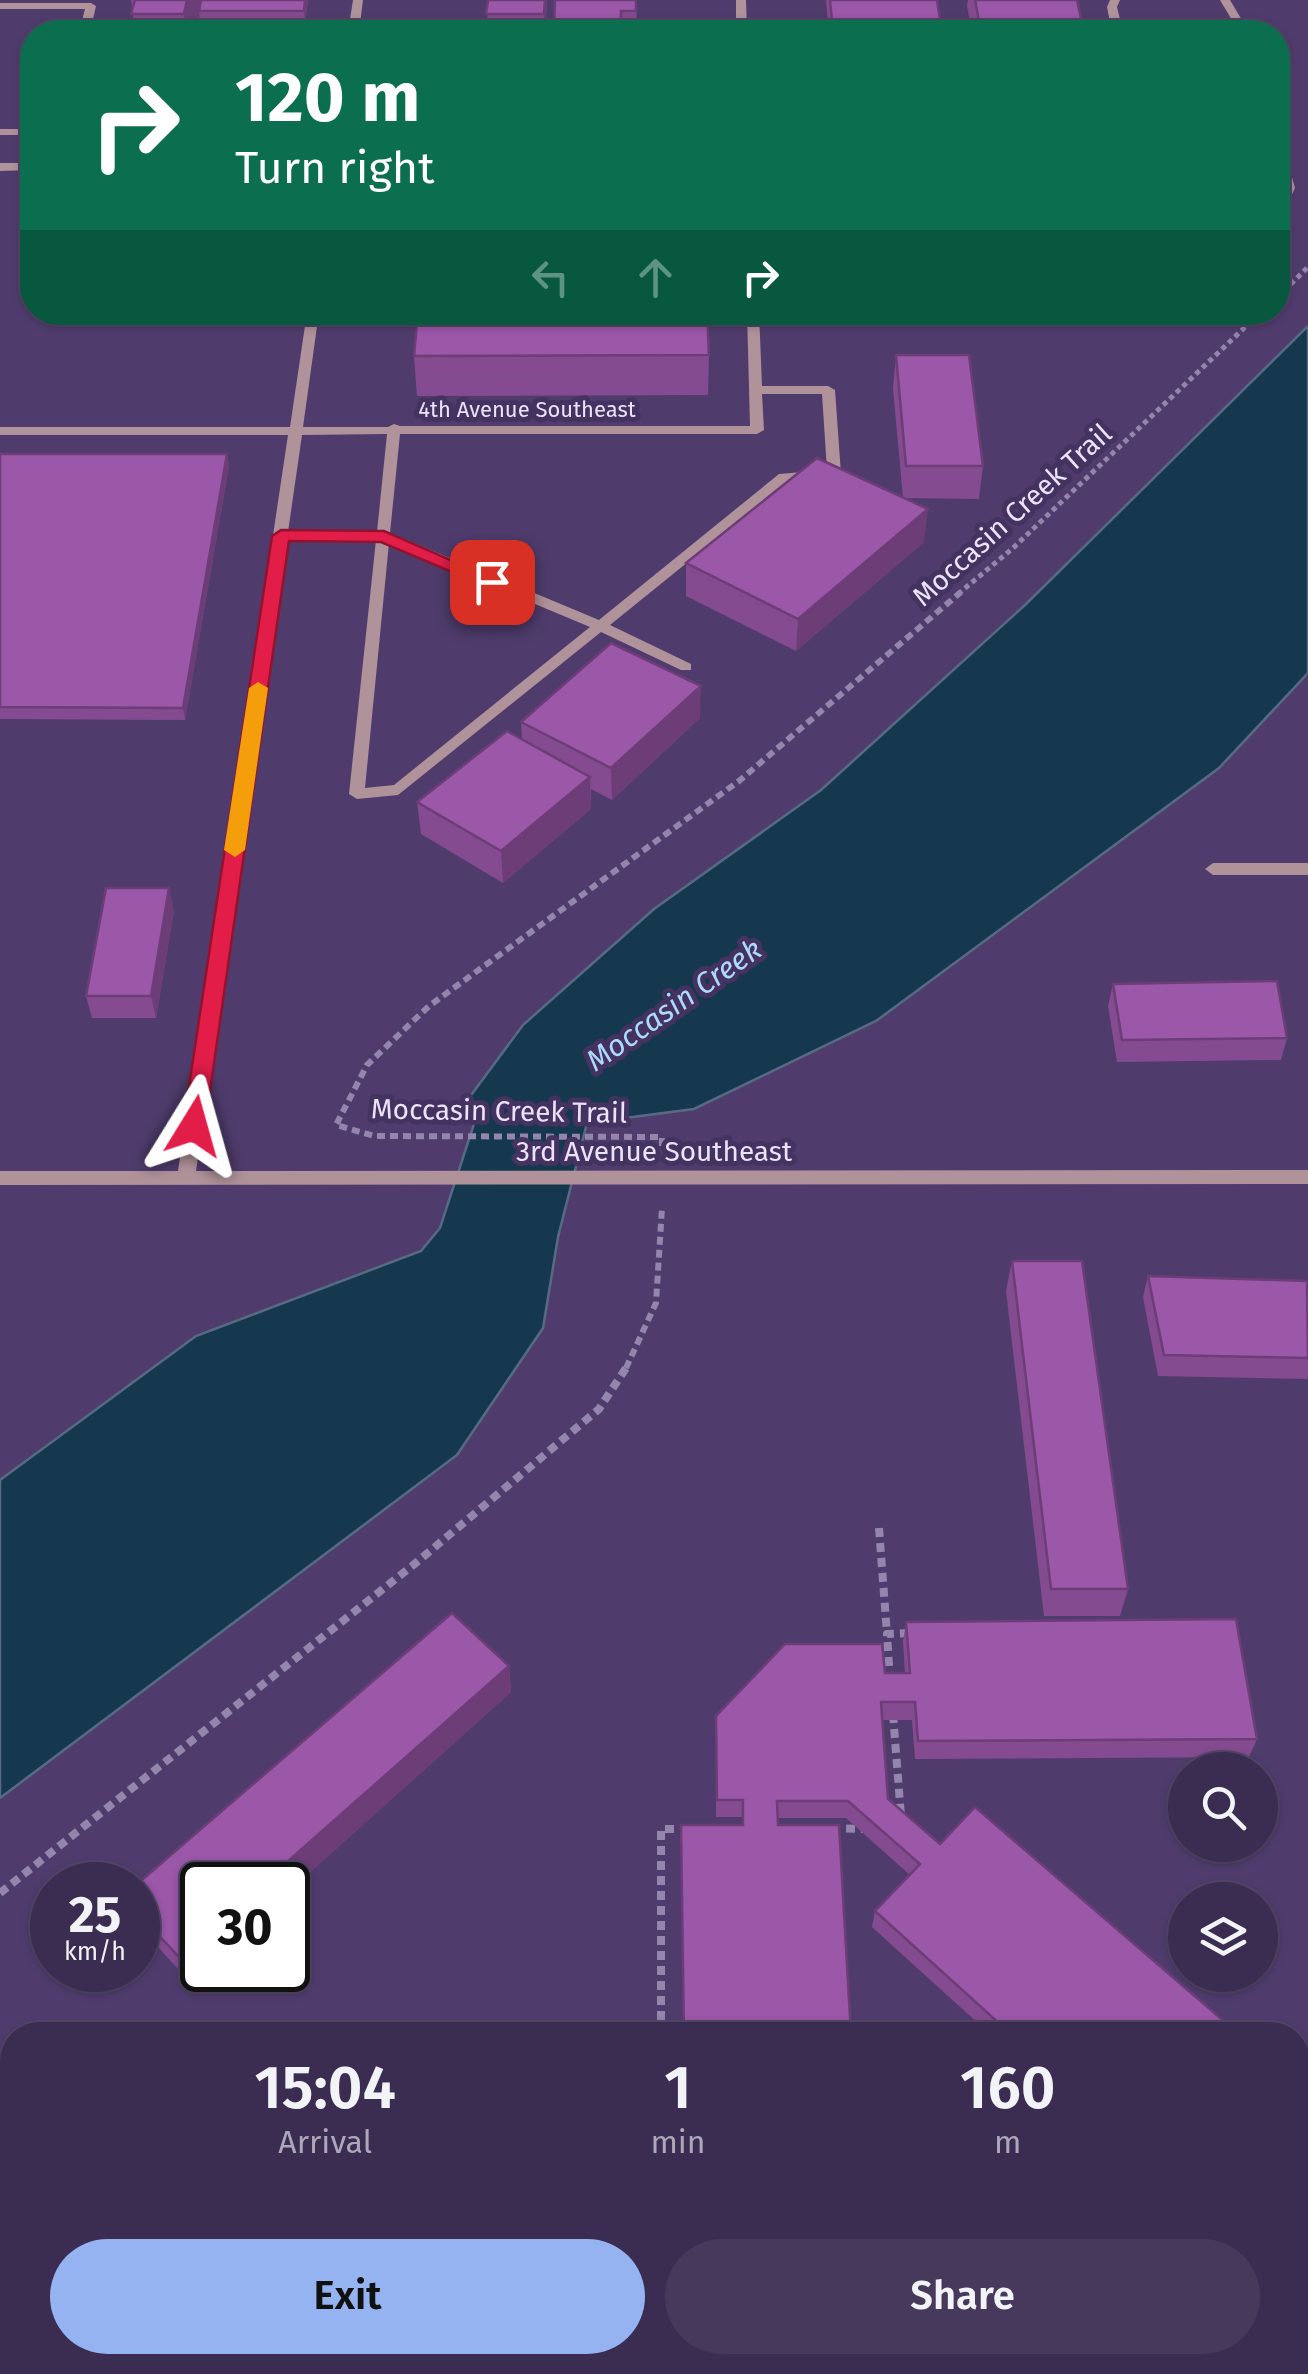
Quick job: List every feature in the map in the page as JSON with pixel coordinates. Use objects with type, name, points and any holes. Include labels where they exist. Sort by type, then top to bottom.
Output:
[{"type":"street","points":[[0,7],[92,3]]},
{"type":"street","points":[[186,1178],[311,325]]},
{"type":"street","points":[[394,428],[357,794],[398,790],[784,477],[834,474],[828,390],[756,390],[754,325]]},
{"type":"street","name":"4th Avenue Southeast","points":[[0,430],[757,430],[756,390]]},
{"type":"street","points":[[281,536],[384,536],[600,626],[686,667]]},
{"type":"street","points":[[1214,869],[1308,869]]},
{"type":"street","name":"3rd Avenue Southeast","points":[[0,1178],[1308,1177]]},
{"type":"path","points":[[1290,285],[1308,267]]},
{"type":"path","name":"Moccasin Creek Trail","points":[[0,1893],[417,1562],[599,1409],[636,1353],[656,1303],[663,1234],[662,1137],[374,1136],[336,1125],[368,1065],[429,1006],[739,781],[1012,549],[1248,325]]},
{"type":"path","points":[[879,1528],[890,1692]]},
{"type":"path","points":[[886,1634],[926,1633]]},
{"type":"path","points":[[892,1706],[902,1830]]},
{"type":"path","points":[[661,2022],[660,1829],[693,1828]]},
{"type":"path","points":[[824,1828],[872,1829]]},
{"type":"water","name":"Moccasin Creek","points":[[1308,326],[1308,673],[1219,768],[876,1021],[694,1109],[587,1123],[558,1237],[543,1328],[457,1455],[0,1798],[0,1480],[196,1336],[421,1251],[440,1228],[475,1121],[460,1110],[523,1025],[654,909],[821,790],[1025,605]]},
{"type":"building","points":[[135,0],[187,0],[184,14],[131,14]]},
{"type":"building","points":[[201,0],[305,0],[304,11],[199,11]]},
{"type":"building","points":[[488,0],[545,0],[544,14],[486,14]]},
{"type":"building","points":[[555,0],[636,0],[636,11],[621,11],[621,20],[554,20]]},
{"type":"building","points":[[830,0],[937,0],[940,20],[832,20]]},
{"type":"building","points":[[975,0],[1077,0],[1081,20],[979,20]]},
{"type":"building","points":[[417,325],[708,325],[709,355],[414,356]]},
{"type":"building","points":[[896,355],[969,355],[983,466],[906,466]]},
{"type":"building","points":[[0,454],[227,454],[183,708],[0,707]]},
{"type":"building","points":[[817,458],[928,509],[798,619],[686,563]]},
{"type":"building","points":[[611,643],[701,686],[611,768],[521,722]]},
{"type":"building","points":[[507,731],[590,777],[501,851],[417,802]]},
{"type":"building","points":[[106,888],[169,888],[151,996],[86,996]]},
{"type":"building","points":[[1277,981],[1287,1038],[1122,1040],[1113,984]]},
{"type":"building","points":[[1012,1261],[1082,1261],[1128,1589],[1051,1589]]},
{"type":"building","points":[[1148,1276],[1307,1281],[1308,1358],[1164,1355]]},
{"type":"building","points":[[452,1613],[509,1666],[287,1862],[180,1862],[179,1957],[160,1937],[160,1864]]},
{"type":"building","points":[[1236,1619],[1257,1739],[918,1741],[915,1702],[881,1702],[888,1799],[940,1844],[975,1807],[1168,1973],[1168,1992],[1190,1992],[1225,2022],[998,2022],[875,1911],[920,1864],[848,1801],[777,1801],[778,1825],[839,1825],[850,2022],[684,2022],[681,1825],[743,1825],[743,1800],[717,1800],[716,1716],[785,1644],[882,1644],[885,1673],[910,1673],[906,1622]]},
{"type":"slow traffic","points":[[235,850],[258,688]]},
{"type":"route","points":[[194,1126],[281,536],[384,536],[492,582]]}]
